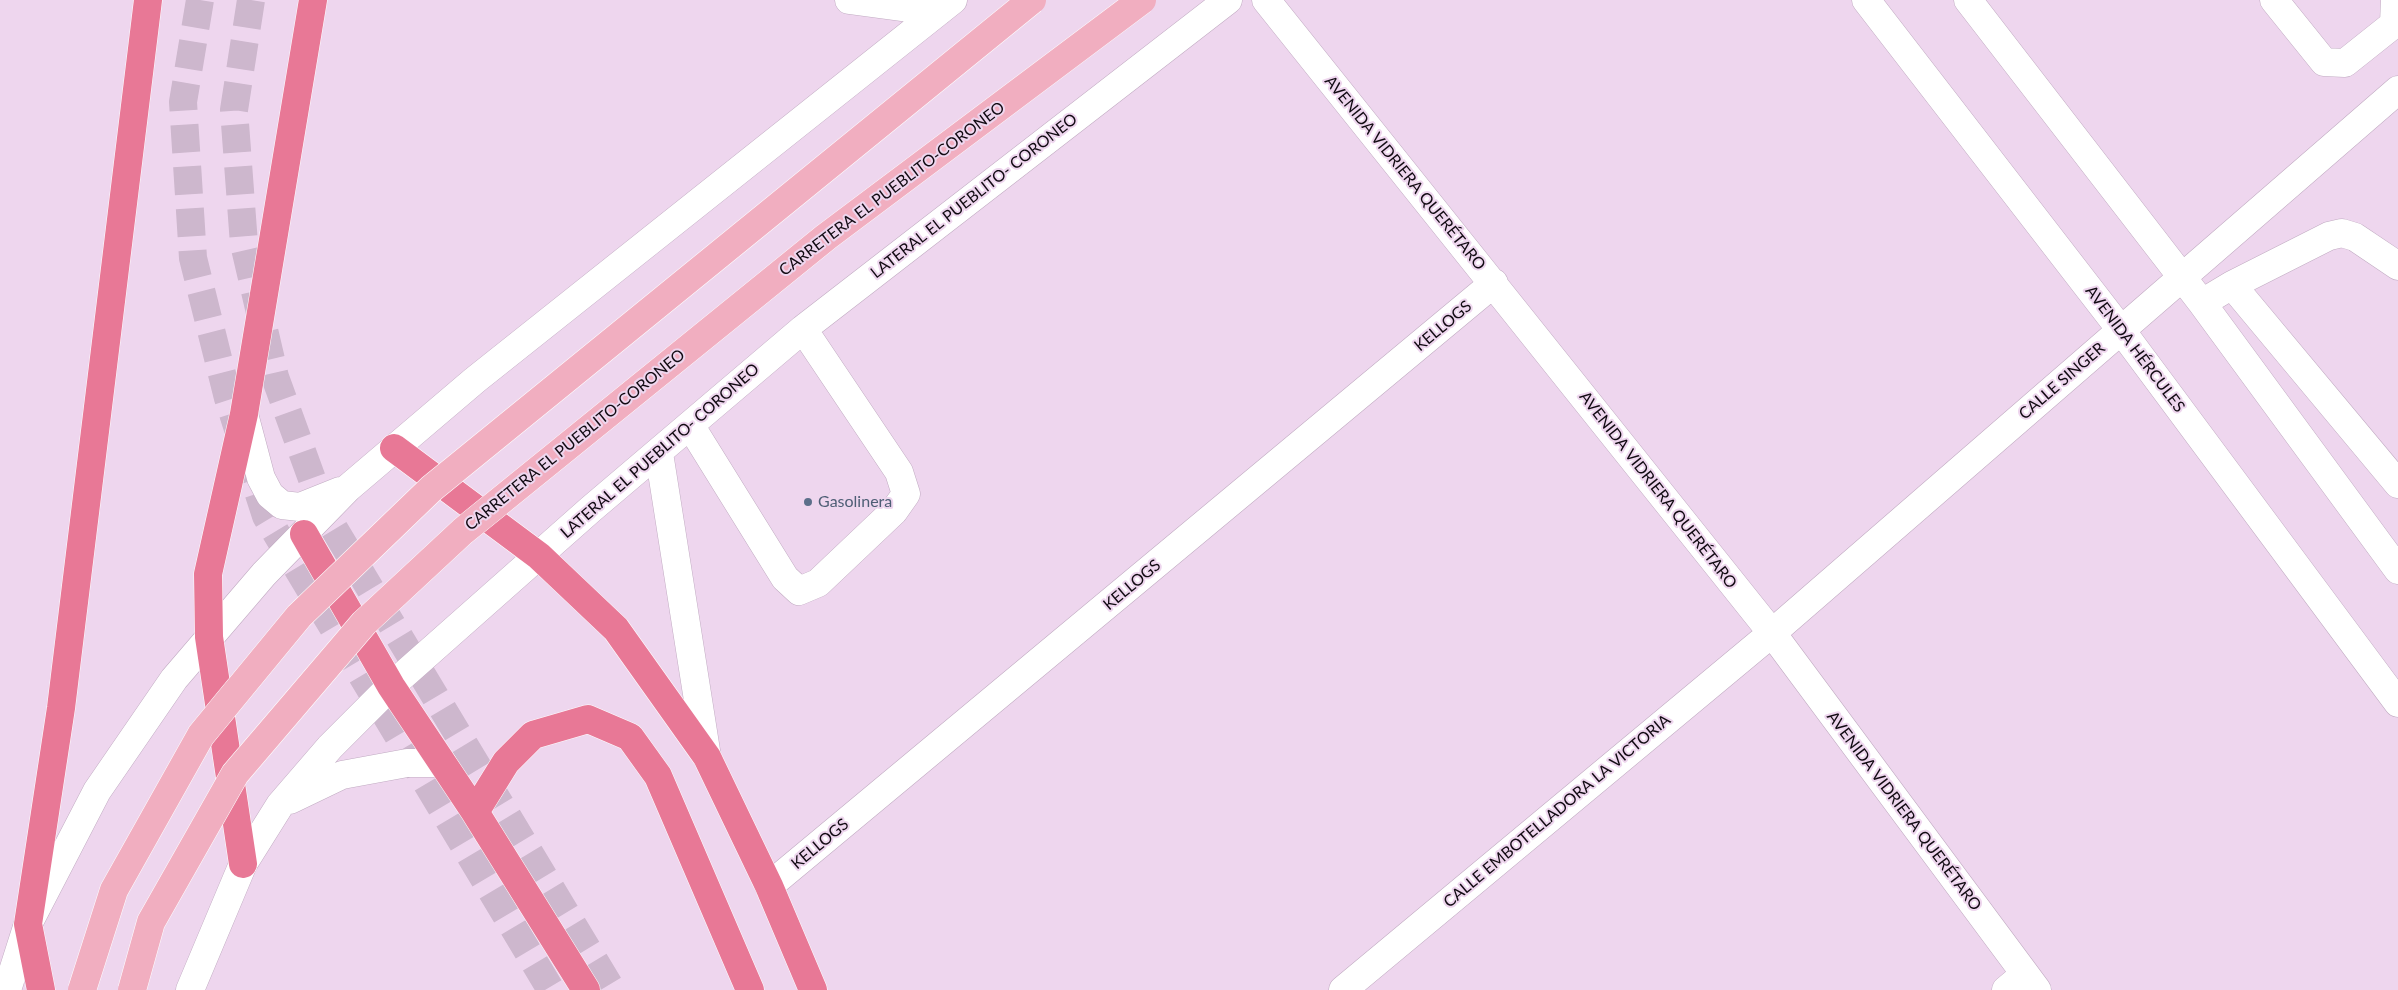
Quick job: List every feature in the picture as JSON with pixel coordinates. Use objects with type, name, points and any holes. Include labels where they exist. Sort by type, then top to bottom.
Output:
[{"type":"highway","points":[[41,990],[28,924],[61,708],[148,0]]},
{"type":"highway","points":[[243,864],[209,636],[208,574],[244,414],[313,0]]},
{"type":"highway","points":[[394,448],[539,556],[616,629],[707,757],[769,886],[813,990]]},
{"type":"highway","points":[[304,534],[391,686],[475,812],[586,990]]},
{"type":"highway","points":[[475,812],[506,762],[533,735],[588,719],[630,737],[658,776],[750,990]]},
{"type":"main road","points":[[82,990],[114,890],[201,735],[299,616],[432,488],[1032,0]]},
{"type":"main road","name":"CARRETERA EL PUEBLITO-CORONEO","points":[[132,990],[151,922],[235,774],[364,623],[463,531],[826,237],[1142,0]]},
{"type":"street","points":[[849,0],[946,6]]},
{"type":"street","name":"LATERAL EL PUEBLITO- CORONEO","points":[[190,990],[243,864],[280,805],[330,747],[391,686],[803,329],[1228,0]]},
{"type":"street","name":"AVENIDA VIDRIERA QUERÉTARO","points":[[1266,0],[1772,633],[2022,985]]},
{"type":"street","name":"AVENIDA HÉRCULES","points":[[1866,0],[2121,330],[2398,702]]},
{"type":"street","points":[[1968,0],[2202,303],[2398,570]]},
{"type":"street","points":[[2274,0],[2324,62],[2346,63],[2394,24],[2395,0]]},
{"type":"street","points":[[7,990],[28,924],[97,791],[174,679],[209,636],[304,534],[348,488],[483,374],[946,6]]},
{"type":"street","name":"CALLE SINGER","points":[[1772,633],[2398,90]]},
{"type":"street","points":[[2202,303],[2232,285],[2328,236],[2342,233],[2355,238],[2398,266]]},
{"type":"street","name":"KELLOGS","points":[[769,886],[1494,284]]},
{"type":"street","points":[[2232,285],[2398,484]]},
{"type":"street","points":[[690,425],[784,578],[799,591],[818,583],[894,511],[906,494],[899,472],[803,329]]},
{"type":"street","points":[[244,414],[261,478],[270,495],[282,505],[300,506],[348,488]]},
{"type":"street","points":[[658,453],[707,757]]},
{"type":"street","name":"CALLE EMBOTELLADORA LA VICTORIA","points":[[1343,990],[1772,633]]},
{"type":"street","points":[[280,805],[342,776],[407,763],[442,763]]},
{"type":"tunnel","points":[[200,0],[183,102],[193,258],[228,398],[266,516],[551,990]]},
{"type":"tunnel","points":[[251,0],[234,110],[244,244],[275,377],[324,512],[612,990]]},
{"type":"place","name":"Gasolinera","points":[[808,502]]}]
